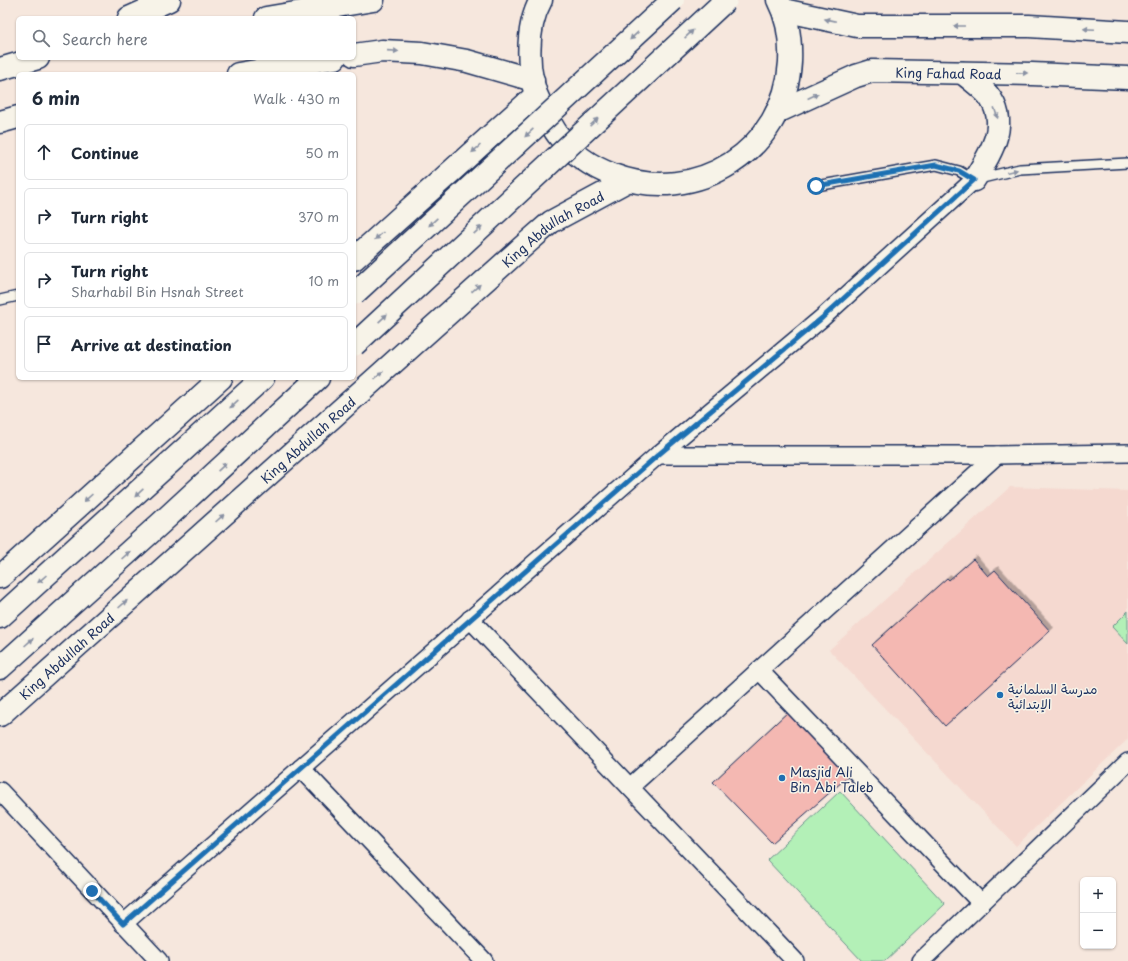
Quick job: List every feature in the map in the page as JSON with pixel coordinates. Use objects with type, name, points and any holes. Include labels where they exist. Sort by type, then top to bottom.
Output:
[{"type":"main road","points":[[133,16],[169,0]]},
{"type":"main road","points":[[278,16],[372,0]]},
{"type":"main road","points":[[541,0],[531,34],[530,65],[534,88],[558,135],[577,155],[601,170],[627,180],[662,185],[698,180],[730,165],[757,142],[778,112],[789,79],[790,51],[790,44],[780,5],[857,26],[1029,26],[1128,32]]},
{"type":"main road","points":[[356,292],[674,0]]},
{"type":"main road","points":[[356,342],[726,0]]},
{"type":"main road","points":[[356,55],[382,51],[422,54],[467,61],[534,88]]},
{"type":"main road","points":[[0,69],[31,60]]},
{"type":"main road","points":[[250,72],[323,60]]},
{"type":"main road","name":"King Fahad Road","points":[[778,112],[856,76],[872,71],[963,72],[1128,78]]},
{"type":"main road","points":[[963,72],[989,96],[997,115],[998,130],[994,147],[974,180]]},
{"type":"main road","points":[[356,257],[534,88]]},
{"type":"main road","name":"King Abdullah Road","points":[[0,714],[551,222],[627,180]]},
{"type":"main road","points":[[149,443],[214,380]]},
{"type":"main road","points":[[0,577],[219,380]]},
{"type":"main road","points":[[0,617],[261,380]]},
{"type":"main road","points":[[0,668],[161,523],[316,380]]},
{"type":"street","points":[[123,924],[658,455],[822,318],[974,180]]},
{"type":"street","points":[[658,455],[997,455],[1128,453]]},
{"type":"street","points":[[630,787],[997,455]]},
{"type":"street","points":[[470,619],[795,961]]},
{"type":"street","points":[[759,670],[981,903]]},
{"type":"street","points":[[921,961],[1128,762]]},
{"type":"street","points":[[301,768],[484,961]]},
{"type":"street","points":[[0,792],[159,961]]},
{"type":"lane","points":[[816,186],[936,165],[959,171],[974,180],[1020,169],[1128,162]]},
{"type":"lane","points":[[0,300],[16,296]]},
{"type":"shaded area","name":"مدرسة السلمانية الإبتدائية","points":[[1010,487],[1128,491],[1128,739],[1016,846],[829,650]]},
{"type":"green space","points":[[1128,611],[1128,644],[1112,627]]},
{"type":"green space","points":[[840,791],[945,904],[885,961],[862,961],[767,860]]},
{"type":"building","points":[[973,559],[988,576],[995,570],[1050,631],[945,726],[872,645],[947,578],[949,580]]},
{"type":"building","name":"Masjid Ali Bin Abi Taleb","points":[[790,710],[851,774],[772,843],[713,782]]},
{"type":"place","name":"مدرسة السلمانية الإبتدائية","points":[[1000,695]]},
{"type":"place","name":"Masjid Ali Bin Abi Taleb","points":[[782,778]]},
{"type":"route","points":[[92,891],[123,924],[658,455],[822,318],[974,180],[959,171],[936,165],[816,186]]}]
